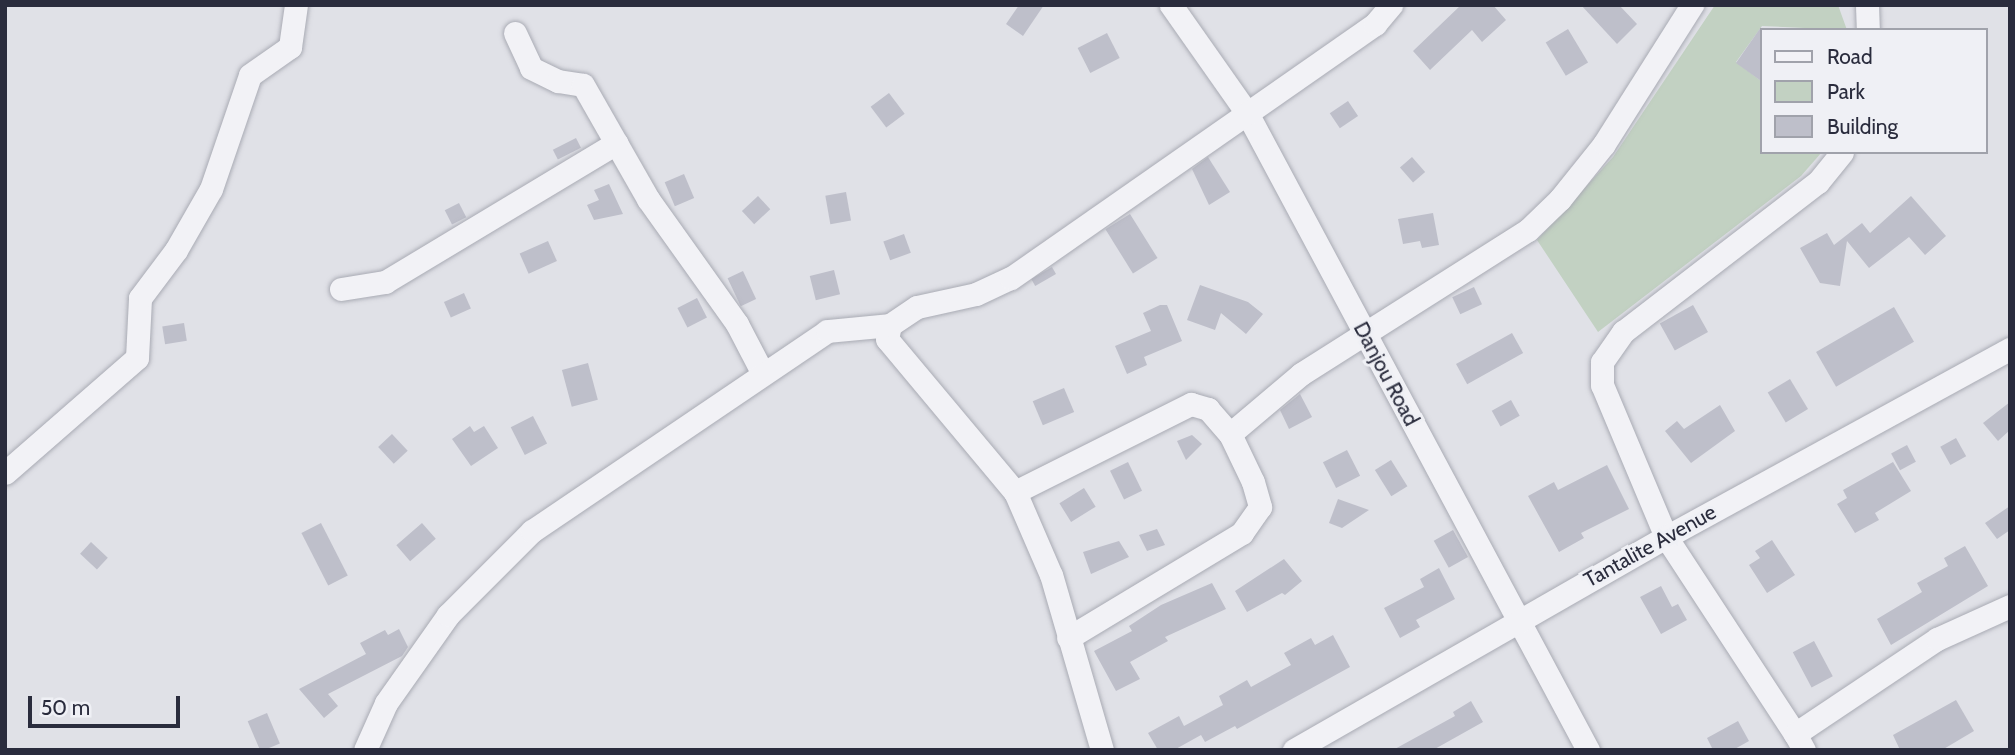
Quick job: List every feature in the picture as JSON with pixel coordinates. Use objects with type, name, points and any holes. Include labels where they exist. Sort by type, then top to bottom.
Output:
[{"type":"street","points":[[5,473],[137,358],[140,298],[176,250],[211,189],[250,75],[290,47],[296,5]]},
{"type":"street","name":"Danjou Road","points":[[1171,5],[1247,113],[1588,750]]},
{"type":"street","points":[[365,750],[386,703],[448,615],[532,531],[827,331],[890,325],[916,307],[975,294],[1010,278],[1374,24],[1391,5]]},
{"type":"street","points":[[1230,434],[1301,374],[1363,332],[1528,230],[1560,199],[1604,144],[1692,5]]},
{"type":"street","points":[[1867,5],[1868,28]]},
{"type":"street","points":[[515,33],[531,68],[558,81],[583,85],[648,199],[737,324],[762,374]]},
{"type":"street","points":[[341,289],[385,282],[616,144]]},
{"type":"street","points":[[1840,154],[1818,182],[1608,348],[1602,362],[1602,385],[1666,537],[1799,742],[1937,639],[2010,606]]},
{"type":"street","points":[[890,325],[887,340],[1015,492],[1051,575],[1102,750]]},
{"type":"street","name":"Tantalite Avenue","points":[[1294,750],[1405,690],[1518,620],[1666,537],[2010,349]]},
{"type":"street","points":[[1015,492],[1191,404],[1208,409],[1230,434],[1253,482],[1260,507],[1255,520],[1242,533],[1068,638]]},
{"type":"green space","points":[[1715,5],[1838,5],[1846,28],[1762,26],[1736,62],[1759,79],[1759,154],[1820,154],[1801,176],[1598,332],[1537,240],[1613,157]]},
{"type":"building","points":[[1019,5],[1044,5],[1023,36],[1006,24]]},
{"type":"building","points":[[1461,5],[1493,5],[1506,20],[1482,42],[1472,30],[1430,70],[1413,51]]},
{"type":"building","points":[[1581,5],[1619,5],[1637,24],[1617,44]]},
{"type":"building","points":[[1568,29],[1588,62],[1566,76],[1546,42]]},
{"type":"building","points":[[1759,30],[1759,80],[1736,63]]},
{"type":"building","points":[[1107,33],[1120,58],[1090,73],[1078,48]]},
{"type":"building","points":[[889,93],[905,114],[886,128],[871,107]]},
{"type":"building","points":[[1348,101],[1358,116],[1340,128],[1330,113]]},
{"type":"building","points":[[576,138],[581,148],[558,160],[553,150]]},
{"type":"building","points":[[1208,157],[1230,192],[1209,205],[1192,169]]},
{"type":"building","points":[[1412,157],[1425,172],[1413,183],[1400,167]]},
{"type":"building","points":[[684,174],[694,198],[675,206],[665,182]]},
{"type":"building","points":[[609,184],[623,214],[594,220],[587,205],[599,200],[594,190]]},
{"type":"building","points":[[846,192],[851,221],[830,224],[825,196]]},
{"type":"building","points":[[758,196],[770,209],[754,224],[742,211]]},
{"type":"building","points":[[1911,196],[1946,236],[1925,255],[1909,237],[1869,268],[1847,241],[1840,286],[1820,283],[1800,248],[1827,233],[1834,245],[1862,223],[1870,233]]},
{"type":"building","points":[[459,203],[466,217],[452,225],[445,210]]},
{"type":"building","points":[[1433,213],[1439,245],[1422,248],[1420,241],[1403,244],[1398,219]]},
{"type":"building","points":[[1130,214],[1158,258],[1133,273],[1105,229]]},
{"type":"building","points":[[904,234],[911,253],[890,260],[883,242]]},
{"type":"building","points":[[548,241],[557,261],[529,274],[520,254]]},
{"type":"building","points":[[1052,267],[1056,274],[1035,286],[1031,279]]},
{"type":"building","points":[[834,270],[840,294],[816,300],[810,276]]},
{"type":"building","points":[[743,271],[756,299],[741,306],[728,278]]},
{"type":"building","points":[[1200,285],[1248,302],[1263,314],[1246,334],[1221,313],[1215,330],[1187,320]]},
{"type":"building","points":[[1474,287],[1482,304],[1460,314],[1452,297]]},
{"type":"building","points":[[464,293],[471,309],[451,317],[444,302]]},
{"type":"building","points":[[697,298],[707,318],[687,328],[677,308]]},
{"type":"building","points":[[1160,305],[1167,305],[1182,341],[1144,357],[1147,365],[1127,374],[1115,346],[1151,331],[1143,313]]},
{"type":"building","points":[[1693,305],[1708,332],[1675,351],[1660,323]]},
{"type":"building","points":[[1894,307],[1914,342],[1836,387],[1816,352]]},
{"type":"building","points":[[184,323],[187,341],[165,344],[162,326]]},
{"type":"building","points":[[1512,333],[1523,353],[1467,384],[1456,364]]},
{"type":"building","points":[[588,363],[598,400],[572,407],[562,370]]},
{"type":"building","points":[[1790,379],[1808,409],[1786,422],[1768,392]]},
{"type":"building","points":[[1064,388],[1074,412],[1043,425],[1033,401]]},
{"type":"building","points":[[1300,394],[1312,417],[1289,429],[1280,410]]},
{"type":"building","points":[[1511,400],[1520,416],[1500,426],[1492,411]]},
{"type":"building","points":[[2010,402],[2010,430],[1998,441],[1983,423]]},
{"type":"building","points":[[1720,405],[1735,431],[1691,463],[1665,431],[1677,421],[1684,429]]},
{"type":"building","points":[[533,416],[547,444],[525,455],[511,427]]},
{"type":"building","points":[[470,426],[474,432],[484,426],[498,448],[471,466],[452,439]]},
{"type":"building","points":[[392,434],[408,451],[394,464],[378,447]]},
{"type":"building","points":[[1192,435],[1202,444],[1186,460],[1177,441]]},
{"type":"building","points":[[1956,438],[1966,456],[1950,465],[1940,447]]},
{"type":"building","points":[[1907,445],[1916,462],[1900,470],[1891,453]]},
{"type":"building","points":[[1347,450],[1360,476],[1336,488],[1323,462]]},
{"type":"building","points":[[1391,460],[1407,486],[1391,496],[1375,470]]},
{"type":"building","points":[[1128,462],[1142,491],[1124,500],[1110,471]]},
{"type":"building","points":[[1893,462],[1911,491],[1875,513],[1879,520],[1855,533],[1837,504],[1847,498],[1843,490]]},
{"type":"building","points":[[1607,465],[1629,509],[1581,533],[1584,538],[1559,552],[1528,496],[1554,482],[1558,490]]},
{"type":"building","points":[[1084,488],[1096,507],[1071,522],[1059,503]]},
{"type":"building","points":[[1338,499],[1369,510],[1342,528],[1329,523]]},
{"type":"building","points":[[2010,506],[2010,530],[1997,539],[1985,523]]},
{"type":"building","points":[[321,523],[348,576],[328,586],[301,533]]},
{"type":"building","points":[[422,523],[436,539],[410,561],[396,545]]},
{"type":"building","points":[[1157,529],[1165,545],[1147,551],[1139,535]]},
{"type":"building","points":[[1453,530],[1468,557],[1449,568],[1434,541]]},
{"type":"building","points":[[1772,540],[1795,575],[1767,593],[1749,565],[1760,558],[1755,551]]},
{"type":"building","points":[[1119,541],[1129,557],[1091,574],[1083,552]]},
{"type":"building","points":[[91,542],[108,558],[97,569],[80,554]]},
{"type":"building","points":[[1965,546],[1988,586],[1891,645],[1877,619],[1922,592],[1917,583],[1948,566],[1944,558]]},
{"type":"building","points":[[1284,559],[1302,581],[1285,595],[1282,593],[1247,612],[1235,591]]},
{"type":"building","points":[[1439,568],[1455,599],[1416,620],[1420,627],[1400,638],[1384,608],[1424,587],[1420,579]]},
{"type":"building","points":[[1212,583],[1226,609],[1165,637],[1168,641],[1130,662],[1140,679],[1116,691],[1094,651],[1132,631],[1129,626],[1161,605]]},
{"type":"building","points":[[1661,586],[1672,607],[1678,604],[1687,620],[1661,634],[1640,597]]},
{"type":"building","points":[[399,629],[408,647],[402,656],[328,694],[338,706],[324,718],[299,689],[366,654],[360,643],[385,630],[388,635]]},
{"type":"building","points":[[1333,635],[1350,667],[1237,729],[1235,726],[1205,742],[1201,735],[1174,750],[1158,750],[1148,733],[1179,716],[1184,726],[1223,705],[1219,696],[1247,680],[1251,687],[1291,665],[1284,653],[1311,638],[1315,645]]},
{"type":"building","points":[[1814,641],[1833,676],[1812,688],[1793,652]]},
{"type":"building","points":[[1956,700],[1974,731],[1942,750],[1900,750],[1893,735]]},
{"type":"building","points":[[1471,701],[1483,722],[1433,750],[1393,750],[1455,716],[1453,712]]},
{"type":"building","points":[[267,713],[280,743],[260,750],[248,721]]},
{"type":"building","points":[[1738,721],[1749,741],[1733,750],[1713,750],[1707,738]]}]
